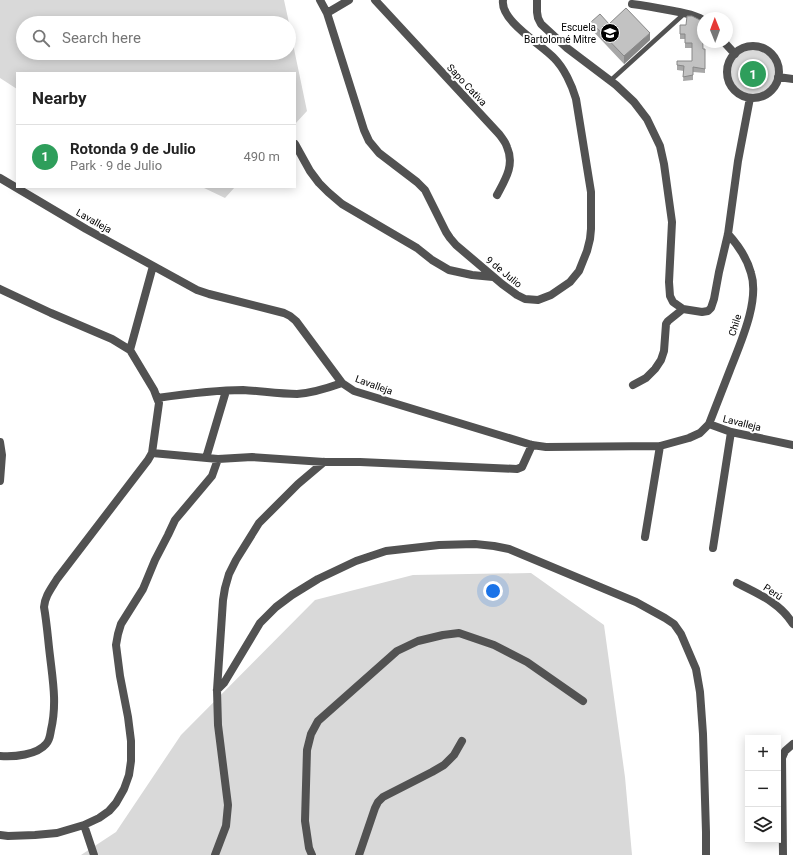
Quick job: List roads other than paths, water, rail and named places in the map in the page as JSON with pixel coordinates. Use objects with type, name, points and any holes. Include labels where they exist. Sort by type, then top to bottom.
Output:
[{"type":"street","name":"9 de Julio","points":[[320,0],[327,13],[364,130],[369,141],[379,153],[417,182],[425,190],[450,238],[456,245],[517,296],[525,299],[538,300],[551,295],[570,282],[579,271],[590,239],[591,192],[576,99],[573,89],[554,58],[509,18],[503,10],[503,0]]},
{"type":"street","points":[[327,13],[349,0]]},
{"type":"street","name":"Sapo Cativa","points":[[375,0],[499,134],[507,147],[510,157],[510,165],[507,176],[497,195]]},
{"type":"street","points":[[537,0],[537,12],[541,24],[567,48],[634,102],[647,119],[660,146],[672,222],[669,282],[670,296],[673,302],[683,309],[702,312],[708,310],[714,298],[728,234],[738,161],[750,98]]},
{"type":"street","points":[[632,4],[649,6],[697,16]]},
{"type":"street","points":[[756,47],[764,49],[775,60],[778,67],[778,77],[772,90],[758,97],[750,98],[738,94],[730,85],[727,77],[727,68],[730,60],[741,49],[756,47]]},
{"type":"street","points":[[730,48],[735,54]]},
{"type":"street","points":[[778,77],[793,80]]},
{"type":"street","points":[[296,146],[310,171],[319,183],[342,204],[417,248],[432,260],[449,270],[472,275],[493,277]]},
{"type":"street","name":"Lavalleja","points":[[0,178],[16,187]]},
{"type":"street","name":"Lavalleja","points":[[17,188],[86,229],[197,290],[284,313],[290,316],[296,321],[342,383],[354,391],[532,445],[546,447],[660,446],[689,438],[700,433],[709,424],[731,432],[793,445]]},
{"type":"street","name":"Chile","points":[[709,424],[747,327],[752,302],[752,273],[738,245],[728,234]]},
{"type":"street","points":[[130,350],[153,266]]},
{"type":"street","points":[[0,289],[112,339],[130,350],[154,390],[159,403],[152,453],[148,460],[57,579],[48,592],[45,600],[44,607],[55,696],[55,708],[50,738],[47,744],[42,748],[32,752],[21,755],[0,756]]},
{"type":"street","points":[[633,384],[646,378],[661,360],[664,351],[666,324],[683,309]]},
{"type":"street","points":[[157,398],[226,390],[297,394],[312,392],[342,383]]},
{"type":"street","points":[[206,458],[226,390]]},
{"type":"street","points":[[713,548],[731,432]]},
{"type":"street","points":[[0,442],[0,481]]},
{"type":"street","points":[[152,453],[218,459],[252,457],[324,462],[360,462],[517,469],[522,467],[532,445]]},
{"type":"street","points":[[645,537],[660,446]]},
{"type":"street","points":[[0,835],[35,835],[57,832],[84,825],[99,818],[116,804],[129,775],[131,761],[131,741],[128,717],[116,645],[118,634],[121,624],[143,589],[155,560],[175,520],[212,476],[218,459]]},
{"type":"street","points":[[215,855],[226,826],[228,815],[218,725],[217,690],[225,588],[229,574],[236,560],[259,523],[298,484],[324,462]]},
{"type":"street","points":[[217,690],[224,683],[260,624],[276,607],[318,579],[356,561],[386,551],[439,545],[475,544],[509,549],[636,602],[674,624],[681,634],[696,669],[700,692],[706,855]]},
{"type":"street","name":"Perú","points":[[737,583],[769,600],[787,614],[793,624]]},
{"type":"street","points":[[312,855],[309,848],[305,821],[307,750],[311,734],[318,721],[397,650],[418,641],[459,633],[494,645],[527,662],[583,701]]},
{"type":"street","points":[[359,855],[378,802],[444,765],[454,755],[462,741]]},
{"type":"street","points":[[783,855],[782,758],[785,751],[793,744]]},
{"type":"street","points":[[84,825],[94,855]]},
{"type":"lane","points":[[610,82],[685,13]]},
{"type":"place","name":"Escuela Bartolomé Mitre","points":[[610,33]]},
{"type":"place","name":"Rotonda 9 de Julio","points":[[753,74]]}]
